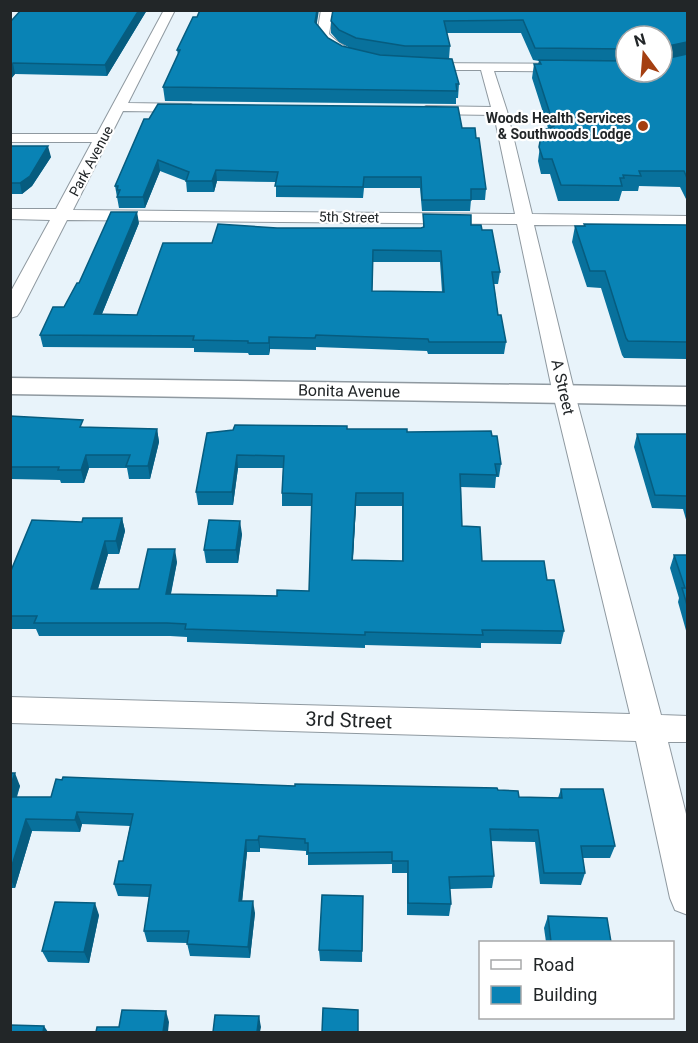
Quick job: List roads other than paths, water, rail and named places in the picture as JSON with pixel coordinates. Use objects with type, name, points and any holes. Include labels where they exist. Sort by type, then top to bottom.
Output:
[{"type":"main road","name":"Bonita Avenue","points":[[10,386],[687,396]]},
{"type":"street","name":"Park Avenue","points":[[10,312],[170,10]]},
{"type":"street","points":[[327,10],[322,35],[334,47],[352,56],[363,58]]},
{"type":"street","points":[[404,65],[614,69]]},
{"type":"street","name":"A Street","points":[[487,68],[500,111],[564,394],[649,728],[687,898]]},
{"type":"street","points":[[119,107],[209,108]]},
{"type":"street","points":[[409,110],[500,111]]},
{"type":"street","points":[[10,138],[102,138]]},
{"type":"street","name":"5th Street","points":[[10,214],[687,221]]},
{"type":"street","name":"3rd Street","points":[[10,710],[687,729]]},
{"type":"place","name":"Woods Health Services & Southwoods Lodge","points":[[643,126]]}]
